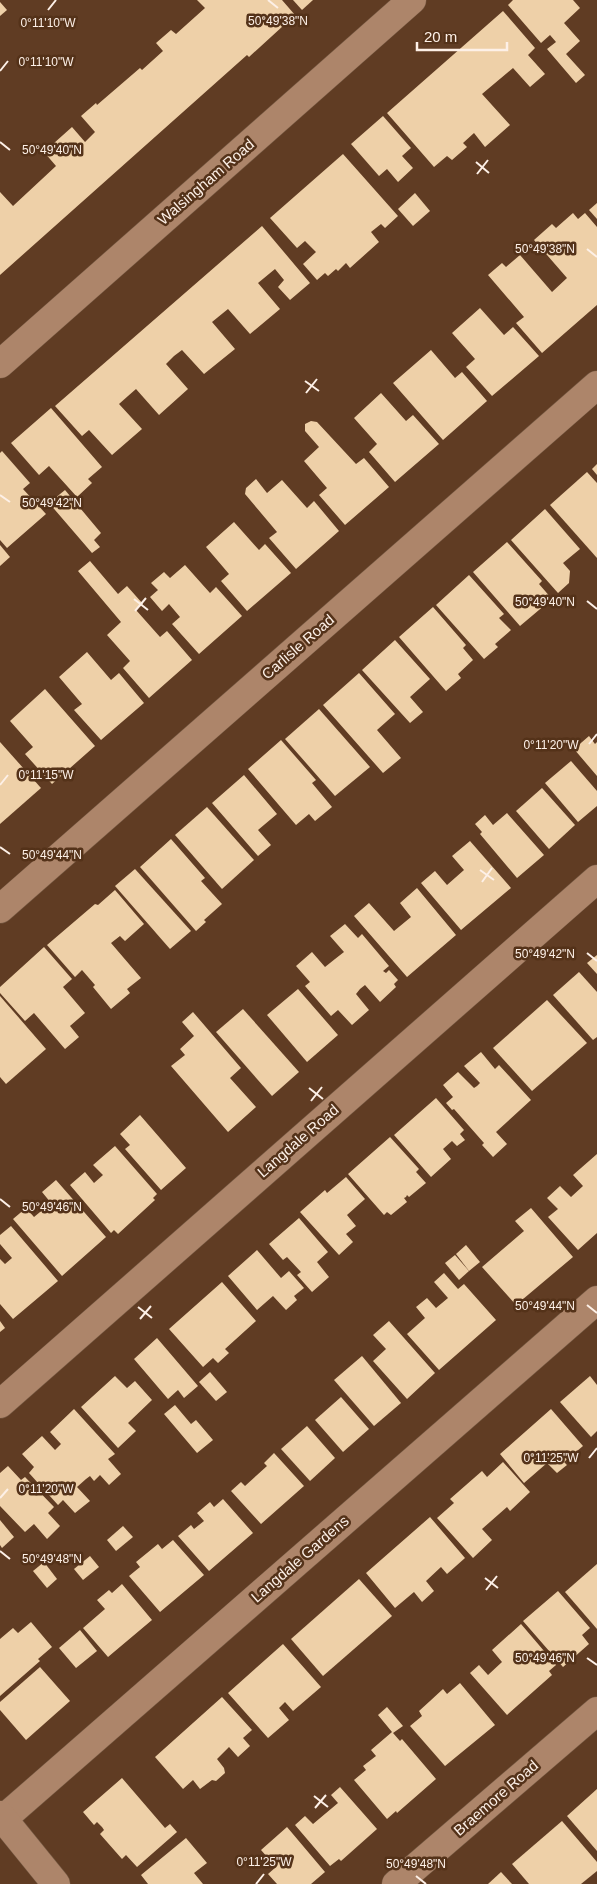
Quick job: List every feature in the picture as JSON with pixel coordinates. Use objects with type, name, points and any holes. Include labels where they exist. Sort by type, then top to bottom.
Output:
[{"type":"street","name":"Walsingham Road","points":[[0,364],[412,0]]},
{"type":"street","name":"Carlisle Road","points":[[0,909],[597,385]]},
{"type":"street","name":"Langdale Road","points":[[0,1404],[597,878]]},
{"type":"street","name":"Langdale Gardens","points":[[1,1817],[597,1300]]},
{"type":"street","name":"Braemore Road","points":[[396,1884],[597,1711]]},
{"type":"street","points":[[1,1817],[56,1884]]},
{"type":"building","points":[[197,0],[282,0],[295,15],[249,57],[247,55],[0,275],[0,192],[13,206],[56,166],[44,152],[72,127],[85,142],[95,132],[81,116],[96,103],[97,105],[140,68],[142,70],[163,51],[156,43],[171,30],[176,34],[205,8]]},
{"type":"building","points":[[293,0],[313,0],[302,10]]},
{"type":"building","points":[[513,0],[573,0],[580,8],[564,23],[580,41],[566,54],[585,75],[576,83],[547,49],[556,42],[550,35],[541,43],[508,5]]},
{"type":"building","points":[[0,2],[7,10],[0,16]]},
{"type":"building","points":[[503,11],[535,48],[528,55],[545,74],[530,87],[513,68],[482,94],[510,125],[485,147],[474,133],[463,143],[467,147],[452,160],[447,156],[434,167],[387,113]]},
{"type":"building","points":[[383,116],[411,148],[402,156],[413,168],[398,182],[387,169],[379,176],[351,144]]},
{"type":"building","points":[[343,154],[398,216],[385,228],[381,224],[371,232],[379,242],[350,268],[346,263],[338,271],[336,269],[328,276],[325,273],[317,280],[303,264],[316,252],[305,241],[297,248],[270,218]]},
{"type":"building","points":[[415,193],[430,211],[413,226],[398,209]]},
{"type":"building","points":[[597,203],[597,219],[589,210]]},
{"type":"building","points":[[573,213],[578,219],[585,213],[597,227],[597,305],[542,353],[516,323],[524,317],[488,275],[502,263],[506,267],[520,255],[552,292],[567,278],[534,240],[552,224],[556,228]]},
{"type":"building","points":[[262,226],[310,283],[290,300],[278,287],[284,280],[275,269],[258,283],[280,309],[250,334],[228,309],[212,322],[235,349],[204,374],[182,350],[174,356],[166,364],[188,389],[159,415],[136,389],[119,404],[142,429],[112,455],[89,430],[82,436],[55,406]]},
{"type":"building","points":[[480,308],[504,335],[513,327],[539,356],[492,396],[466,367],[475,359],[452,333]]},
{"type":"building","points":[[431,350],[455,378],[462,372],[487,401],[443,440],[393,383]]},
{"type":"building","points":[[381,393],[406,421],[413,415],[439,444],[395,482],[369,452],[377,444],[354,418]]},
{"type":"building","points":[[51,408],[102,467],[88,479],[92,483],[77,497],[49,466],[39,475],[11,443]]},
{"type":"building","points":[[311,421],[317,422],[356,464],[364,458],[389,487],[345,525],[319,495],[327,488],[304,461],[319,447],[305,431],[305,424]]},
{"type":"building","points":[[2,451],[30,483],[23,489],[46,514],[7,548],[0,540],[0,453]]},
{"type":"building","points":[[597,464],[597,475],[592,469]]},
{"type":"building","points":[[587,472],[597,483],[597,558],[550,505]]},
{"type":"building","points":[[256,479],[267,493],[282,480],[307,508],[314,501],[339,531],[296,569],[269,538],[277,532],[245,494],[246,488]]},
{"type":"building","points":[[65,490],[101,533],[94,540],[100,547],[92,553],[49,503]]},
{"type":"building","points":[[545,509],[580,549],[563,563],[570,571],[569,583],[558,593],[511,540]]},
{"type":"building","points":[[234,522],[259,550],[265,544],[291,573],[247,611],[221,581],[229,574],[206,547]]},
{"type":"building","points":[[507,542],[542,581],[539,584],[552,599],[520,626],[473,572]]},
{"type":"building","points":[[0,545],[10,557],[0,566]]},
{"type":"building","points":[[90,561],[118,594],[127,586],[143,604],[136,610],[160,637],[167,631],[192,660],[149,698],[123,668],[130,661],[107,635],[121,622],[78,571]]},
{"type":"building","points":[[185,565],[210,593],[216,587],[242,616],[199,654],[172,624],[180,617],[169,604],[162,611],[150,597],[158,590],[151,583],[164,572],[170,578]]},
{"type":"building","points":[[469,575],[504,614],[499,618],[511,630],[495,644],[498,647],[484,659],[436,605]]},
{"type":"building","points":[[433,607],[466,645],[463,648],[473,660],[458,674],[461,678],[446,691],[399,637]]},
{"type":"building","points":[[395,640],[430,679],[410,697],[423,712],[410,723],[362,670]]},
{"type":"building","points":[[87,652],[111,680],[119,673],[144,703],[101,740],[74,710],[82,704],[59,677]]},
{"type":"building","points":[[359,673],[395,714],[377,730],[401,758],[383,773],[323,705]]},
{"type":"building","points":[[45,689],[95,746],[52,784],[25,754],[33,747],[10,721]]},
{"type":"building","points":[[319,709],[370,767],[335,796],[285,739]]},
{"type":"building","points":[[589,736],[595,744],[597,742],[597,776],[574,749]]},
{"type":"building","points":[[281,740],[316,780],[312,783],[332,807],[315,821],[309,814],[296,825],[248,769]]},
{"type":"building","points":[[0,742],[41,788],[0,824]]},
{"type":"building","points":[[571,761],[597,791],[597,806],[578,822],[545,783]]},
{"type":"building","points":[[244,775],[277,814],[258,830],[271,845],[258,856],[212,803]]},
{"type":"building","points":[[542,788],[575,825],[549,849],[516,811]]},
{"type":"building","points":[[207,807],[254,860],[222,889],[175,835]]},
{"type":"building","points":[[507,813],[544,855],[517,878],[480,834],[482,832],[475,824],[485,815],[493,825]]},
{"type":"building","points":[[171,839],[205,878],[201,881],[222,904],[204,920],[206,922],[196,931],[140,867]]},
{"type":"building","points":[[470,841],[511,888],[461,930],[421,883],[435,871],[447,885],[464,870],[452,856]]},
{"type":"building","points":[[135,869],[191,931],[170,949],[115,886]]},
{"type":"building","points":[[417,888],[456,935],[407,977],[354,916],[369,903],[394,931],[411,917],[400,903]]},
{"type":"building","points":[[115,890],[144,924],[125,941],[120,936],[111,943],[141,978],[127,989],[130,993],[111,1009],[82,970],[75,977],[47,945],[95,904],[98,905]]},
{"type":"building","points":[[345,924],[358,938],[362,934],[389,966],[383,971],[386,973],[389,970],[398,980],[394,984],[396,987],[380,1002],[365,985],[360,989],[356,994],[369,1010],[352,1025],[338,1010],[331,1016],[305,986],[310,982],[296,966],[312,952],[325,967],[344,952],[330,936]]},
{"type":"building","points":[[44,947],[72,979],[63,987],[85,1013],[70,1026],[79,1037],[65,1049],[34,1013],[25,1021],[0,993],[0,987]]},
{"type":"building","points":[[597,955],[597,974],[587,963]]},
{"type":"building","points":[[579,972],[597,992],[597,1037],[593,1040],[553,995]]},
{"type":"building","points":[[298,989],[338,1035],[307,1062],[267,1015]]},
{"type":"building","points":[[0,996],[46,1049],[6,1084],[0,1077]]},
{"type":"building","points":[[547,1000],[587,1043],[532,1091],[493,1048]]},
{"type":"building","points":[[243,1009],[299,1072],[272,1096],[216,1032]]},
{"type":"building","points":[[193,1012],[241,1068],[230,1078],[256,1107],[228,1132],[171,1066],[185,1055],[180,1049],[194,1036],[182,1022]]},
{"type":"building","points":[[481,1052],[495,1069],[499,1065],[531,1100],[496,1132],[507,1144],[493,1157],[482,1145],[484,1143],[454,1109],[452,1110],[446,1103],[453,1097],[443,1085],[458,1072],[474,1088],[477,1086],[480,1083],[464,1066]]},
{"type":"building","points":[[436,1098],[464,1130],[460,1134],[465,1140],[457,1146],[452,1141],[443,1149],[451,1159],[431,1177],[394,1135]]},
{"type":"building","points":[[140,1115],[186,1168],[161,1190],[125,1149],[130,1145],[120,1134]]},
{"type":"building","points":[[390,1137],[419,1169],[416,1172],[426,1183],[409,1197],[407,1195],[404,1198],[407,1202],[391,1215],[387,1212],[384,1215],[348,1174]]},
{"type":"building","points":[[115,1146],[157,1194],[153,1198],[155,1200],[118,1234],[114,1230],[111,1233],[70,1185],[85,1172],[94,1183],[103,1175],[93,1165]]},
{"type":"building","points":[[597,1154],[597,1233],[578,1250],[548,1217],[558,1209],[547,1198],[560,1186],[571,1197],[583,1186],[573,1175]]},
{"type":"building","points":[[346,1177],[365,1199],[347,1215],[356,1226],[346,1234],[353,1242],[339,1255],[300,1212],[325,1190],[327,1193]]},
{"type":"building","points":[[56,1180],[106,1237],[62,1276],[13,1219],[26,1208],[34,1217],[51,1203],[42,1192]]},
{"type":"building","points":[[531,1208],[573,1257],[516,1305],[482,1267],[524,1231],[515,1221]]},
{"type":"building","points":[[299,1218],[328,1252],[317,1262],[329,1277],[312,1292],[297,1275],[301,1272],[287,1257],[283,1260],[269,1244]]},
{"type":"building","points":[[11,1226],[58,1281],[13,1319],[0,1304],[0,1259],[5,1264],[12,1258],[0,1244],[0,1235]]},
{"type":"building","points":[[466,1245],[480,1262],[469,1271],[456,1254]]},
{"type":"building","points":[[257,1250],[281,1278],[289,1271],[304,1288],[294,1296],[297,1300],[286,1310],[273,1296],[257,1310],[228,1276]]},
{"type":"building","points":[[455,1255],[469,1271],[459,1280],[445,1263]]},
{"type":"building","points":[[444,1273],[458,1289],[464,1284],[496,1320],[439,1370],[407,1334],[425,1318],[416,1307],[427,1298],[436,1308],[448,1298],[434,1282]]},
{"type":"building","points":[[222,1282],[256,1321],[225,1349],[229,1353],[218,1363],[213,1358],[203,1367],[169,1329]]},
{"type":"building","points":[[0,1321],[5,1328],[0,1332]]},
{"type":"building","points":[[389,1321],[435,1373],[407,1399],[373,1361],[386,1349],[373,1335]]},
{"type":"building","points":[[157,1338],[198,1386],[184,1398],[178,1390],[168,1399],[134,1359]]},
{"type":"building","points":[[362,1356],[401,1403],[374,1426],[334,1380]]},
{"type":"building","points":[[210,1372],[227,1392],[216,1401],[199,1382]]},
{"type":"building","points":[[115,1376],[127,1388],[135,1381],[152,1400],[128,1423],[136,1431],[118,1448],[81,1407]]},
{"type":"building","points":[[590,1376],[597,1385],[597,1431],[591,1437],[560,1402]]},
{"type":"building","points":[[341,1397],[369,1429],[343,1452],[315,1420]]},
{"type":"building","points":[[175,1405],[191,1424],[196,1420],[213,1440],[197,1453],[164,1414]]},
{"type":"building","points":[[74,1409],[115,1454],[108,1459],[121,1474],[109,1485],[100,1475],[94,1481],[90,1476],[86,1479],[77,1487],[90,1501],[75,1513],[63,1500],[58,1505],[29,1473],[34,1467],[22,1454],[42,1436],[55,1450],[61,1444],[50,1432]]},
{"type":"building","points":[[551,1409],[583,1446],[564,1462],[567,1465],[557,1473],[547,1463],[524,1483],[500,1454]]},
{"type":"building","points":[[307,1426],[335,1458],[310,1481],[281,1449]]},
{"type":"building","points":[[274,1453],[304,1486],[261,1524],[231,1491],[241,1482],[245,1486],[267,1466],[264,1463]]},
{"type":"building","points":[[503,1462],[530,1492],[510,1511],[507,1507],[482,1529],[492,1540],[473,1558],[437,1518],[454,1503],[450,1499],[482,1471],[487,1477]]},
{"type":"building","points":[[8,1466],[21,1480],[25,1477],[54,1507],[48,1513],[60,1526],[47,1539],[34,1524],[25,1532],[0,1506],[0,1473]]},
{"type":"building","points":[[223,1499],[253,1533],[209,1571],[178,1536],[191,1525],[194,1529],[204,1521],[197,1513],[210,1502],[214,1507]]},
{"type":"building","points":[[430,1517],[465,1558],[447,1574],[441,1567],[426,1581],[434,1591],[422,1602],[414,1592],[395,1608],[366,1573]]},
{"type":"building","points":[[0,1520],[14,1537],[2,1548],[0,1545]]},
{"type":"building","points":[[123,1526],[133,1537],[116,1551],[107,1540]]},
{"type":"building","points":[[173,1540],[204,1575],[160,1612],[129,1576],[140,1567],[136,1562],[158,1544],[162,1549]]},
{"type":"building","points":[[90,1556],[99,1567],[83,1580],[74,1569]]},
{"type":"building","points":[[44,1562],[57,1579],[47,1588],[33,1571]]},
{"type":"building","points":[[597,1564],[597,1629],[565,1592]]},
{"type":"building","points":[[359,1579],[392,1616],[323,1676],[291,1639]]},
{"type":"building","points":[[122,1584],[152,1620],[108,1657],[83,1628],[105,1609],[97,1600],[109,1590],[112,1593]]},
{"type":"building","points":[[558,1591],[590,1628],[582,1635],[589,1644],[563,1667],[523,1621]]},
{"type":"building","points":[[31,1622],[52,1647],[38,1659],[40,1661],[0,1696],[0,1639],[13,1628],[18,1633]]},
{"type":"building","points":[[521,1624],[556,1665],[549,1671],[552,1675],[507,1715],[470,1673],[479,1665],[488,1675],[502,1662],[492,1650]]},
{"type":"building","points":[[80,1630],[97,1651],[76,1668],[59,1648]]},
{"type":"building","points":[[283,1644],[321,1687],[293,1711],[285,1702],[279,1708],[289,1720],[268,1738],[228,1693]]},
{"type":"building","points":[[40,1667],[70,1701],[26,1740],[0,1710],[0,1702]]},
{"type":"building","points":[[460,1683],[495,1725],[445,1766],[410,1726],[422,1716],[419,1711],[443,1689],[447,1694]]},
{"type":"building","points":[[222,1697],[252,1730],[243,1738],[250,1746],[238,1757],[229,1747],[217,1759],[224,1768],[225,1773],[216,1781],[212,1780],[200,1789],[193,1780],[183,1789],[155,1757]]},
{"type":"building","points":[[387,1707],[403,1726],[393,1733],[400,1741],[402,1739],[436,1779],[397,1813],[396,1811],[387,1819],[354,1780],[366,1770],[363,1766],[376,1756],[371,1750],[392,1732],[378,1715]]},
{"type":"building","points":[[122,1778],[165,1828],[170,1824],[177,1832],[137,1867],[126,1855],[122,1859],[100,1834],[104,1830],[102,1827],[97,1822],[94,1825],[83,1812]]},
{"type":"building","points":[[340,1787],[377,1829],[341,1861],[339,1859],[330,1866],[295,1825],[305,1816],[313,1824],[338,1803],[331,1795]]},
{"type":"building","points":[[597,1789],[597,1851],[567,1816]]},
{"type":"building","points":[[562,1821],[597,1862],[597,1871],[581,1884],[529,1884],[512,1864]]},
{"type":"building","points":[[287,1827],[325,1872],[311,1884],[277,1884],[268,1874],[276,1867],[261,1850]]},
{"type":"building","points":[[186,1838],[207,1863],[194,1873],[203,1884],[148,1884],[141,1875]]},
{"type":"building","points":[[501,1872],[512,1884],[488,1884]]}]
